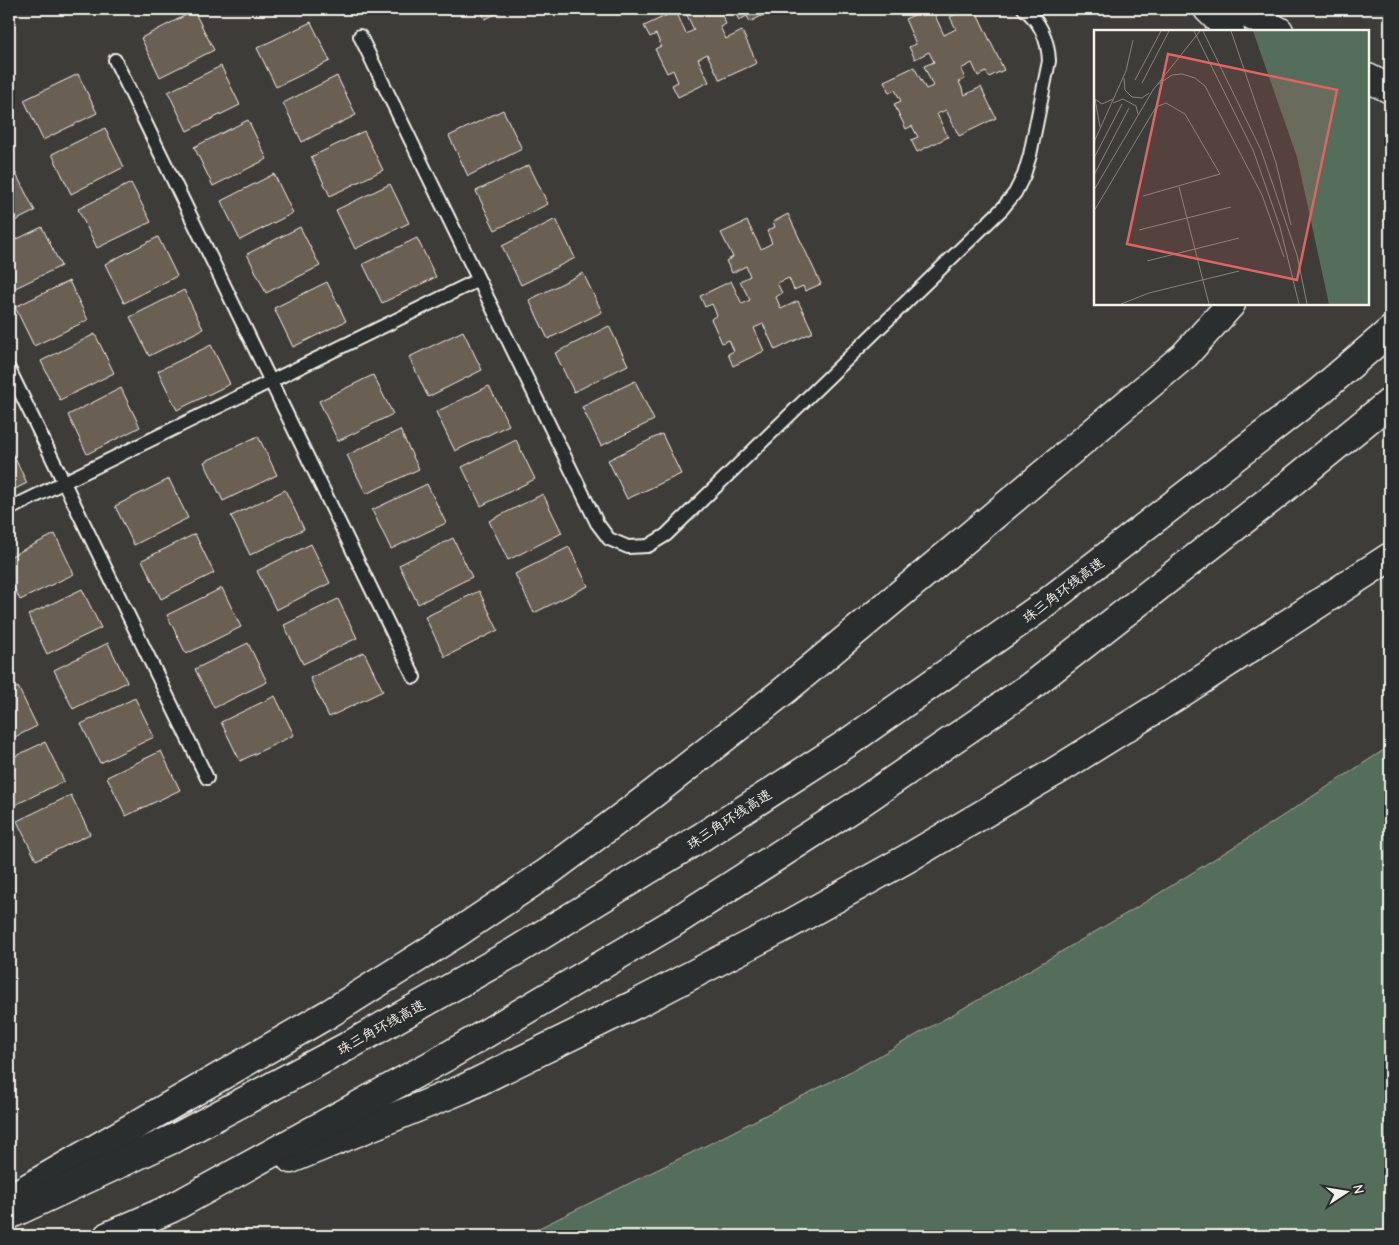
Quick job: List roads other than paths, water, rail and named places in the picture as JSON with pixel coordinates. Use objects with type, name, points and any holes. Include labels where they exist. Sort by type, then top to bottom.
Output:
[{"type":"main road","points":[[1208,9],[1229,30]]},
{"type":"main road","points":[[1239,9],[1277,30]]},
{"type":"main road","points":[[1369,78],[1390,89]]},
{"type":"main road","points":[[9,1199],[330,1013],[454,935],[548,872],[654,793],[785,690],[913,584],[1185,355],[1230,305]]},
{"type":"main road","name":"珠三角环线高速","points":[[9,1215],[179,1136],[339,1050],[514,952],[700,838],[846,744],[1041,607],[1318,392],[1390,331]]},
{"type":"main road","points":[[172,1208],[446,1057],[673,923],[863,801],[1031,686],[1282,491],[1390,402]]},
{"type":"main road","points":[[108,1236],[463,1089],[788,925],[908,858],[1061,768],[1390,557]]},
{"type":"lane","points":[[360,36],[597,523],[610,539],[628,547],[648,546],[666,535],[1002,209],[1015,193],[1024,175],[1030,155],[1049,61],[1045,36],[1039,24],[1024,9]]},
{"type":"lane","points":[[115,60],[414,677]]},
{"type":"lane","points":[[9,509],[478,280]]},
{"type":"lane","points":[[9,369],[207,778]]}]
